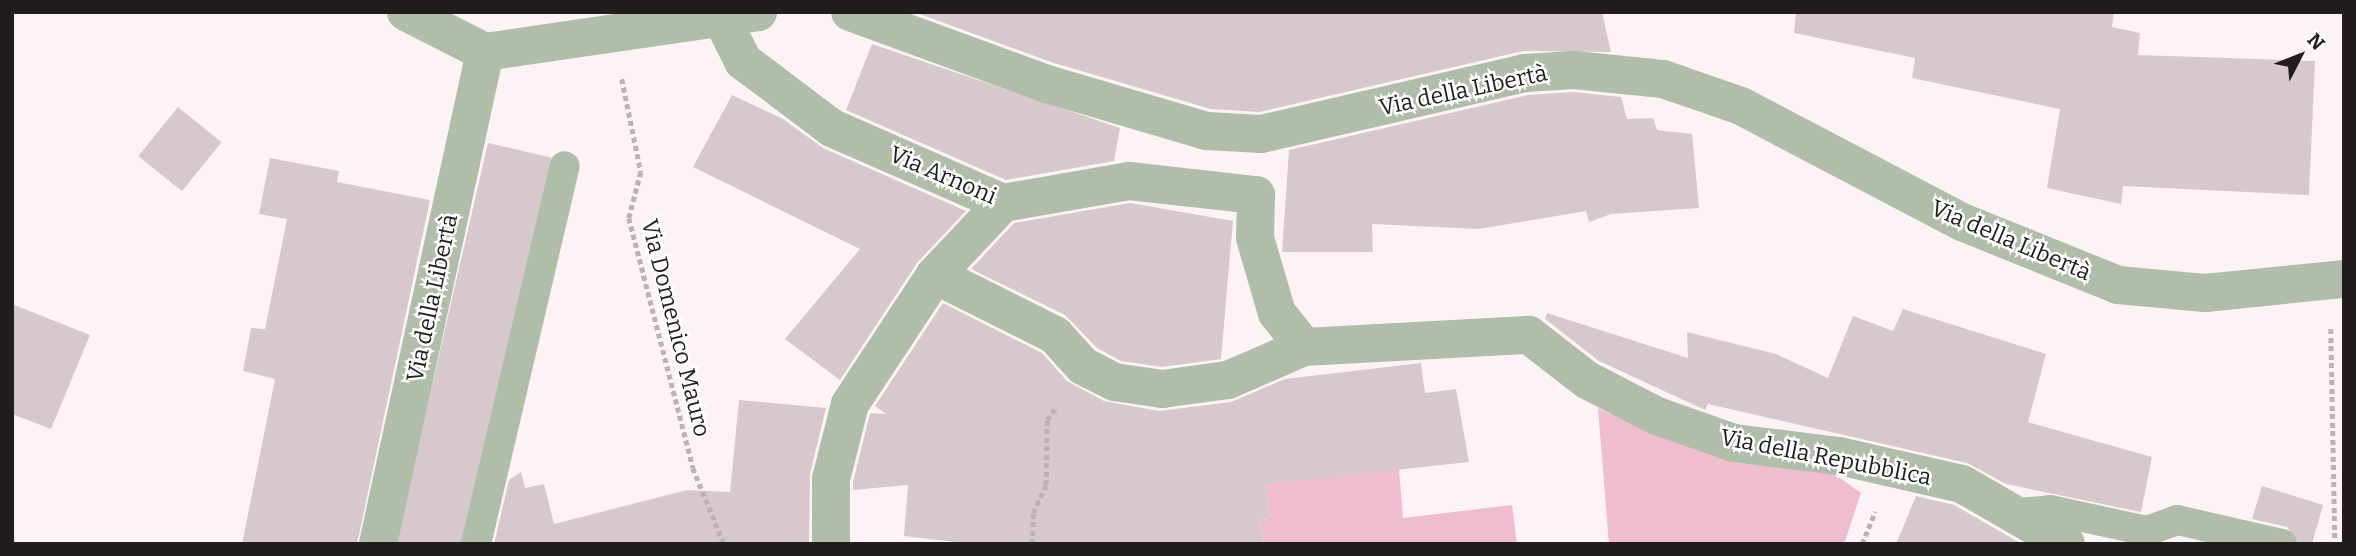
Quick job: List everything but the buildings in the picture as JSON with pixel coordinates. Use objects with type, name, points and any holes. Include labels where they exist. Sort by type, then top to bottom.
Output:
[{"type":"street","points":[[406,12],[485,52],[740,16]]},
{"type":"street","name":"Via della Libertà","points":[[850,12],[1047,84],[1207,131],[1261,134],[1525,73],[1650,76],[1741,106],[1962,222],[2118,285],[2205,293],[2344,279]]},
{"type":"street","name":"Via Arnoni","points":[[740,16],[743,61],[832,128],[1003,203],[1129,181],[1256,195],[1255,237],[1277,313],[1304,347]]},
{"type":"street","name":"Via della Libertà","points":[[378,544],[485,52]]},
{"type":"street","points":[[831,544],[831,479],[850,404],[935,275],[1003,203]]},
{"type":"street","name":"Via della Repubblica","points":[[935,275],[1055,335],[1083,366],[1114,382],[1162,389],[1228,380],[1304,347],[1529,335],[1587,380],[1657,416],[1734,443],[1839,456],[1962,484],[2018,513],[2066,544]]},
{"type":"lane","points":[[476,544],[565,166]]},
{"type":"lane","points":[[2018,513],[2050,510],[2147,531],[2177,520],[2282,544]]},
{"type":"path","name":"Via Domenico Mauro","points":[[631,117],[641,172],[629,218],[694,468],[724,544]]},
{"type":"path","points":[[2335,544],[2329,330],[2337,326]]},
{"type":"path","points":[[1032,544],[1033,513],[1046,485],[1048,420],[1083,366]]},
{"type":"shaded area","points":[[1598,408],[1673,442],[1829,470],[1861,493],[1844,544],[1609,544]]},
{"type":"shaded area","points":[[1259,441],[1399,469],[1403,518],[1512,505],[1517,544],[1264,544],[1259,520],[1270,519]]}]
